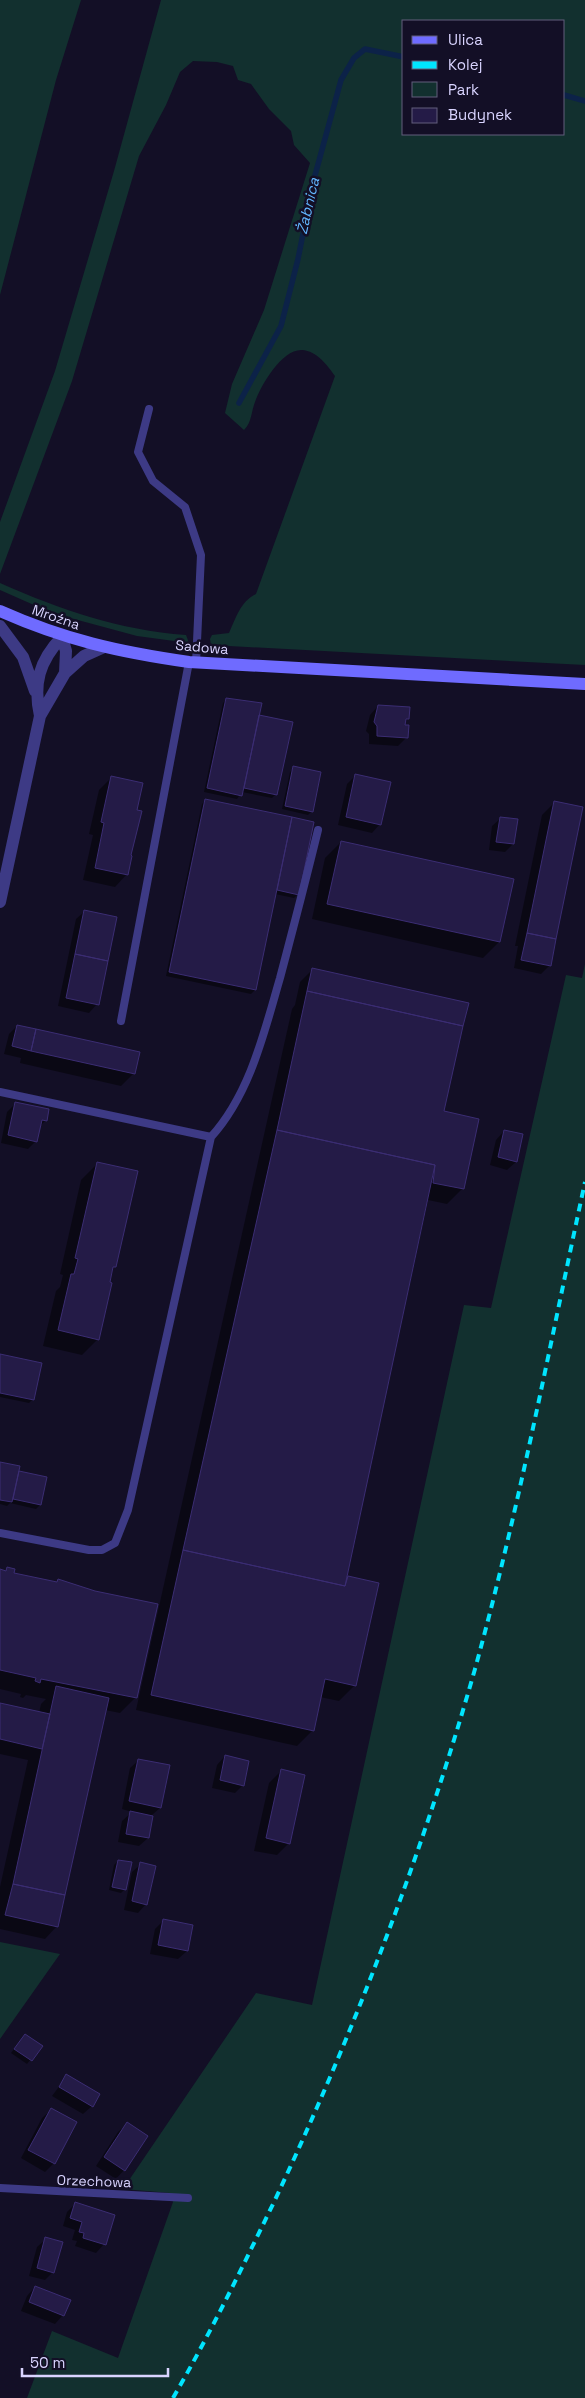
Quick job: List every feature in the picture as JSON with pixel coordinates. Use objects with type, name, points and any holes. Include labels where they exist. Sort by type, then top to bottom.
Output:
[{"type":"main road","name":"Mroźna","points":[[0,611],[62,637],[104,647]]},
{"type":"main road","name":"Sadowa","points":[[104,647],[130,654],[193,663],[585,684]]},
{"type":"street","points":[[0,626],[23,657],[36,696],[40,716]]},
{"type":"street","points":[[62,637],[66,651],[65,673]]},
{"type":"street","points":[[36,696],[40,672],[44,662],[62,637]]},
{"type":"street","points":[[0,902],[40,716],[65,673],[84,656],[104,647]]},
{"type":"lane","points":[[121,1021],[193,663],[202,555],[185,508],[153,481],[138,452],[149,409]]},
{"type":"lane","points":[[0,1533],[89,1550],[102,1550],[116,1542],[128,1510],[211,1137],[225,1122],[246,1082],[265,1031],[318,830]]},
{"type":"lane","points":[[0,1092],[211,1137]]},
{"type":"lane","name":"Orzechowa","points":[[0,2188],[188,2198]]},
{"type":"green space","points":[[0,0],[81,0],[56,80],[0,295]]},
{"type":"green space","points":[[161,0],[585,0],[585,665],[211,645],[210,639],[212,635],[229,633],[242,606],[256,594],[335,376],[321,359],[312,353],[302,350],[294,351],[287,355],[273,369],[267,378],[258,395],[247,427],[244,430],[225,413],[232,384],[264,310],[310,163],[294,145],[291,131],[269,109],[251,84],[238,80],[233,66],[217,62],[193,61],[180,72],[166,105],[139,156],[72,381],[0,574],[0,522],[55,371],[114,171]]},
{"type":"green space","points":[[0,583],[45,602],[91,617],[137,629],[186,635],[189,643],[137,636],[52,613],[0,590]]},
{"type":"green space","points":[[585,964],[585,2398],[27,2398],[52,2331],[118,2358],[173,2202],[170,2193],[123,2189],[256,1993],[312,2005],[464,1305],[491,1308],[566,975],[582,978]]},
{"type":"green space","points":[[0,1942],[60,1954],[0,2039]]},
{"type":"building","points":[[226,698],[262,703],[242,796],[207,788]]},
{"type":"building","points":[[378,705],[410,707],[409,719],[406,719],[405,725],[409,725],[408,738],[377,736],[377,726],[374,722]]},
{"type":"building","points":[[259,715],[293,722],[277,795],[244,788]]},
{"type":"building","points":[[293,766],[321,772],[313,812],[285,806]]},
{"type":"building","points":[[355,774],[391,782],[381,825],[346,817]]},
{"type":"building","points":[[111,776],[143,783],[137,810],[142,811],[128,875],[95,868],[104,823],[101,822]]},
{"type":"building","points":[[205,799],[292,817],[256,990],[169,972]]},
{"type":"building","points":[[554,801],[583,807],[556,939],[527,933]]},
{"type":"building","points":[[292,817],[314,822],[299,895],[277,890]]},
{"type":"building","points":[[500,817],[518,819],[514,844],[496,842]]},
{"type":"building","points":[[341,841],[514,879],[500,942],[327,904]]},
{"type":"building","points":[[84,910],[117,917],[108,961],[75,954]]},
{"type":"building","points":[[527,933],[556,939],[551,966],[521,960]]},
{"type":"building","points":[[75,954],[108,961],[99,1005],[66,998]]},
{"type":"building","points":[[312,968],[469,1003],[463,1026],[307,991]]},
{"type":"building","points":[[307,991],[463,1026],[444,1111],[479,1119],[464,1189],[433,1183],[435,1165],[277,1130]]},
{"type":"building","points":[[17,1025],[36,1029],[31,1051],[12,1046]]},
{"type":"building","points":[[36,1029],[140,1052],[135,1074],[31,1051]]},
{"type":"building","points":[[15,1102],[49,1109],[47,1121],[42,1120],[37,1142],[8,1135]]},
{"type":"building","points":[[277,1130],[435,1165],[345,1586],[183,1550]]},
{"type":"building","points":[[504,1130],[523,1134],[517,1162],[498,1157]]},
{"type":"building","points":[[97,1162],[138,1171],[116,1267],[113,1267],[110,1282],[112,1283],[99,1340],[58,1330],[71,1274],[74,1274],[78,1259],[75,1258]]},
{"type":"building","points":[[0,1354],[42,1363],[34,1400],[0,1393]]},
{"type":"building","points":[[0,1462],[20,1466],[12,1502],[0,1500]]},
{"type":"building","points":[[19,1471],[47,1477],[41,1505],[13,1499]]},
{"type":"building","points":[[183,1550],[345,1586],[348,1576],[379,1583],[356,1686],[325,1679],[314,1731],[151,1695]]},
{"type":"building","points":[[7,1567],[15,1569],[14,1573],[57,1582],[58,1579],[95,1591],[158,1604],[137,1698],[41,1679],[40,1683],[35,1681],[36,1678],[0,1670],[0,1569],[6,1571]]},
{"type":"building","points":[[56,1686],[109,1698],[65,1895],[13,1884]]},
{"type":"building","points":[[0,1703],[50,1714],[42,1749],[0,1739]]},
{"type":"building","points":[[225,1755],[249,1761],[244,1786],[220,1780]]},
{"type":"building","points":[[138,1759],[170,1765],[161,1808],[129,1801]]},
{"type":"building","points":[[281,1769],[305,1775],[290,1844],[266,1838]]},
{"type":"building","points":[[130,1811],[153,1816],[149,1838],[126,1834]]},
{"type":"building","points":[[118,1860],[132,1862],[126,1890],[112,1887]]},
{"type":"building","points":[[140,1862],[156,1866],[147,1905],[132,1901]]},
{"type":"building","points":[[13,1884],[65,1895],[58,1927],[5,1915]]},
{"type":"building","points":[[163,1919],[193,1925],[188,1951],[158,1945]]},
{"type":"building","points":[[25,2034],[43,2046],[32,2061],[14,2049]]},
{"type":"building","points":[[66,2074],[100,2094],[93,2107],[59,2087]]},
{"type":"building","points":[[51,2108],[77,2122],[55,2164],[28,2150]]},
{"type":"building","points":[[127,2122],[148,2136],[125,2171],[104,2157]]},
{"type":"building","points":[[75,2202],[115,2215],[106,2245],[83,2238],[84,2233],[79,2232],[82,2222],[70,2218]]},
{"type":"building","points":[[45,2237],[63,2242],[54,2273],[37,2268]]},
{"type":"building","points":[[35,2286],[71,2300],[64,2316],[29,2302]]},
{"type":"waterway","name":"Żabnica","points":[[239,403],[281,326],[298,259],[314,179],[341,80],[354,58],[365,49],[402,57]]},
{"type":"waterway","name":"Żabnica","points":[[565,95],[585,101]]},
{"type":"railway","points":[[173,2398],[238,2276],[304,2137],[359,2006],[410,1873],[455,1737],[491,1609],[533,1426],[585,1182]]}]
